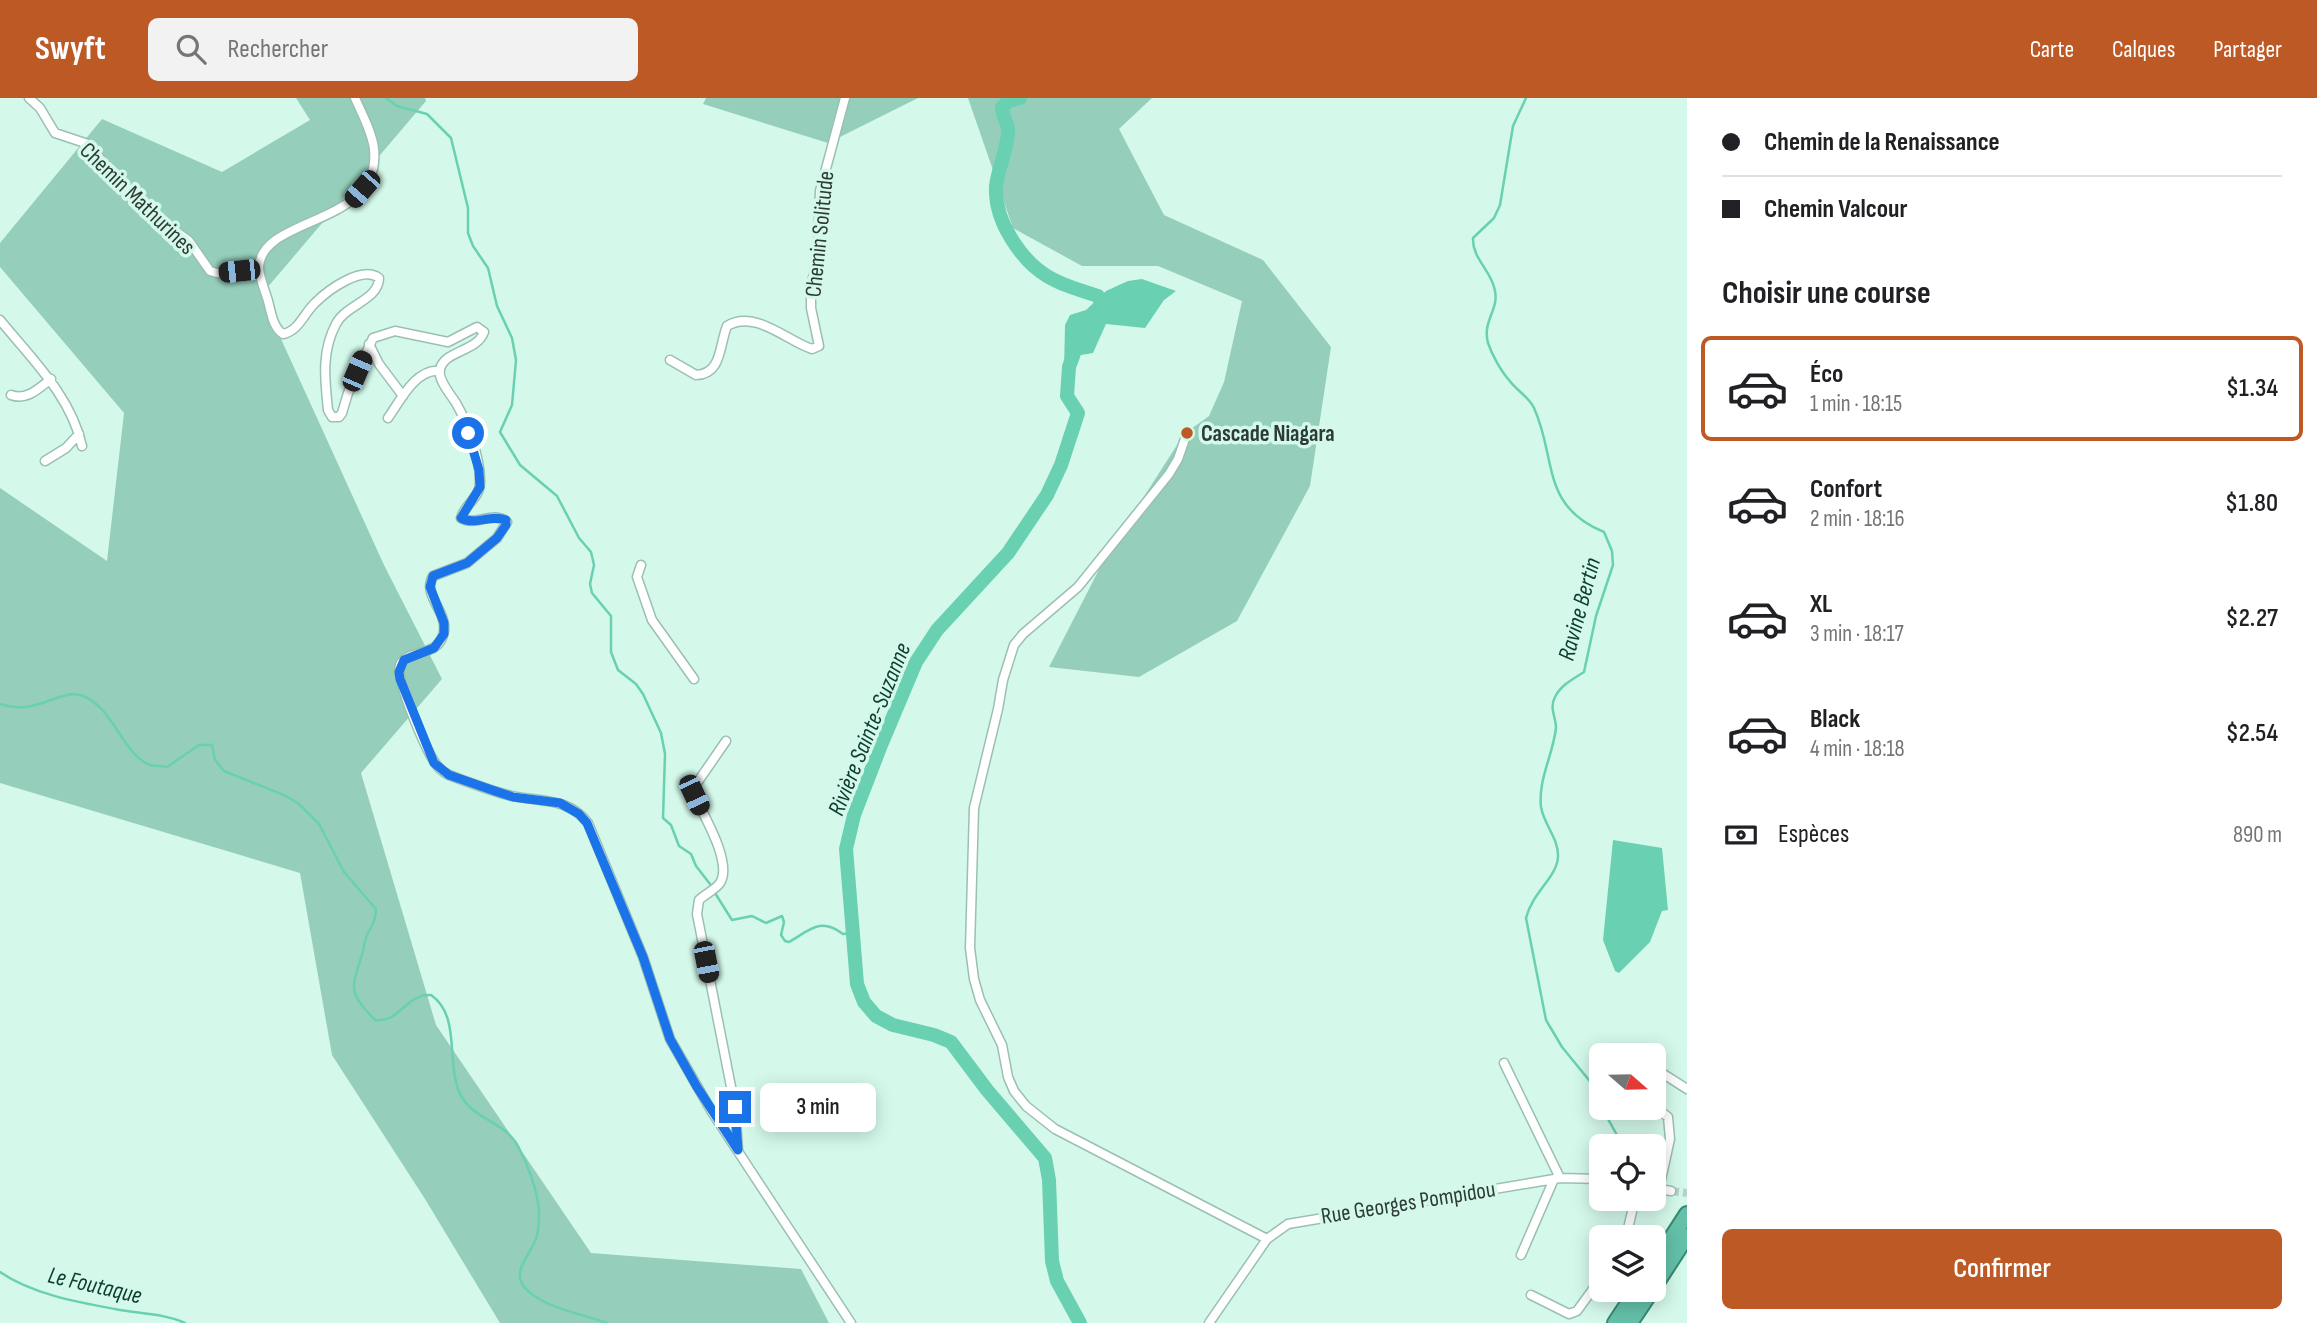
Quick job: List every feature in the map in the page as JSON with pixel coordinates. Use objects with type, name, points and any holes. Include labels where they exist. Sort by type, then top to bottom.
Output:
[{"type":"highway","points":[[1666,1246],[1687,1214]]},
{"type":"highway","points":[[1666,1268],[1687,1236]]},
{"type":"highway","points":[[1615,1323],[1629,1302]]},
{"type":"highway","points":[[1630,1323],[1644,1302]]},
{"type":"street","name":"Chemin Mathurines","points":[[29,98],[40,108],[54,133],[88,144],[135,201],[151,216],[184,236],[210,271],[218,273],[259,269]]},
{"type":"street","points":[[355,98],[374,152],[373,165],[362,189],[351,202],[288,233],[274,243],[261,258],[259,269],[277,330],[283,334],[295,328],[315,302],[328,292],[362,273],[371,273],[379,278],[376,290],[343,314],[328,340],[324,359],[330,416],[339,417],[342,413],[369,344],[386,332],[403,332],[448,342],[477,327],[482,329],[483,335],[478,343],[446,361],[439,371],[439,376],[463,414],[479,470],[480,491],[466,507],[461,518],[471,522],[496,517],[507,522],[497,538],[467,563],[433,576],[430,587],[444,623],[444,634],[434,648],[400,664],[400,679],[430,754],[442,771],[513,797],[560,803],[579,814],[587,823],[643,957],[670,1039],[697,1087],[851,1323]]},
{"type":"street","name":"Chemin Solitude","points":[[670,360],[696,376],[709,372],[716,365],[727,326],[735,322],[767,326],[805,347],[813,349],[819,346],[811,308],[811,288],[818,251],[820,191],[845,98]]},
{"type":"street","points":[[0,321],[51,379],[79,434],[82,446]]},
{"type":"street","points":[[369,344],[379,364],[403,396]]},
{"type":"street","points":[[388,418],[424,373],[439,371]]},
{"type":"street","points":[[11,396],[18,398],[30,394],[51,379]]},
{"type":"street","points":[[1187,433],[1178,459],[1168,474],[1078,587],[1023,634],[1014,645],[1003,680],[999,709],[974,808],[970,948],[980,1000],[1002,1045],[1008,1077],[1014,1091],[1026,1106],[1067,1136],[1267,1239],[1209,1323]]},
{"type":"street","points":[[45,461],[66,448],[79,434]]},
{"type":"street","points":[[641,565],[637,577],[652,620],[694,679]]},
{"type":"street","points":[[726,741],[697,783],[694,795],[718,844],[724,872],[719,885],[699,900],[697,914],[735,1107],[738,1150]]},
{"type":"street","points":[[1504,1063],[1557,1178],[1521,1255]]},
{"type":"street","points":[[1666,1076],[1687,1089]]},
{"type":"street","points":[[1666,1115],[1671,1129],[1666,1150]]},
{"type":"street","name":"Rue Georges Pompidou","points":[[1267,1239],[1300,1220],[1557,1178],[1589,1178]]},
{"type":"street","points":[[1666,1190],[1671,1191]]},
{"type":"street","points":[[1531,1294],[1569,1314],[1577,1311],[1589,1294]]},
{"type":"shaded area","points":[[296,98],[425,98],[426,101],[261,295],[384,565],[442,679],[361,773],[436,1025],[591,1253],[801,1269],[829,1323],[500,1323],[425,1199],[332,1055],[300,873],[0,783],[0,488],[107,561],[124,413],[0,267],[0,243],[102,119],[222,172],[310,120]]},
{"type":"shaded area","points":[[706,98],[918,98],[828,143],[703,104]]},
{"type":"shaded area","points":[[968,98],[1152,98],[1119,129],[1164,215],[1263,260],[1331,347],[1310,486],[1237,621],[1139,677],[1049,667],[1106,556],[1184,434],[1209,416],[1224,382],[1242,301],[1158,266],[1082,266],[1013,228]]},
{"type":"shaded area","points":[[1142,279],[1176,291],[1164,300],[1145,328],[1106,324],[1093,353],[1081,355],[1070,374],[1064,373],[1065,325],[1070,315],[1086,310],[1106,291],[1128,281]]},
{"type":"shaded area","points":[[1613,840],[1662,848],[1668,910],[1662,911],[1650,942],[1619,973],[1615,971],[1603,940]]},
{"type":"waterway","points":[[386,98],[397,106],[427,114],[451,138],[468,208],[468,233],[473,246],[488,268],[497,306],[512,338],[516,360],[512,405],[500,432],[520,465],[557,496],[579,538],[591,552],[594,565],[590,584],[592,593],[611,616],[611,652],[618,670],[636,684],[643,694],[661,733],[665,754],[663,818],[671,825],[679,846],[691,854],[696,866],[710,884]]},
{"type":"waterway","name":"Rivière Sainte-Suzanne","points":[[1020,98],[1009,101],[1002,107],[1008,129],[996,186],[1002,220],[1020,251],[1038,270],[1070,287],[1098,296],[1105,312]]},
{"type":"waterway","name":"Ravine Bertin","points":[[1526,98],[1513,126],[1500,205],[1494,218],[1473,238],[1476,252],[1495,291],[1495,304],[1487,328],[1492,353],[1512,384],[1534,408],[1560,495],[1569,509],[1604,532],[1612,551],[1613,565],[1596,616],[1584,672],[1564,686],[1553,701],[1556,728],[1544,777],[1541,807],[1556,844],[1558,857],[1557,864],[1533,901],[1526,918],[1546,1020],[1562,1047],[1589,1080]]},
{"type":"waterway","name":"Rivière Sainte-Suzanne","points":[[1073,356],[1069,367],[1067,396],[1078,413],[1061,465],[1047,495],[1008,553],[937,630],[916,662],[854,815],[846,849],[857,984],[864,1002],[876,1016],[893,1025],[951,1042],[987,1090],[1045,1158],[1049,1180],[1052,1261],[1057,1281],[1080,1323]]},
{"type":"waterway","points":[[0,704],[25,707],[66,695],[83,696],[103,710],[132,751],[150,765],[167,767],[199,745],[212,745],[215,760],[224,771],[284,795],[299,804],[319,824],[344,872],[376,909],[354,981],[359,1002],[375,1020],[390,1018],[422,996],[431,995],[440,1004],[449,1026],[455,1077],[463,1099],[512,1137],[522,1153],[535,1187],[539,1212],[538,1229],[536,1239],[523,1262],[520,1276],[522,1283],[544,1302],[607,1323]]},
{"type":"waterway","points":[[715,893],[732,920],[752,916],[766,923],[782,916],[784,922],[781,935],[785,941],[789,942],[821,926],[828,926],[843,934],[852,933]]},
{"type":"waterway","name":"Ravine Bertin","points":[[1609,1120],[1616,1134]]},
{"type":"waterway","name":"Le Foutaque","points":[[0,1272],[26,1286],[55,1296],[124,1311],[160,1315],[185,1323]]},
{"type":"tunnel","points":[[1671,1191],[1687,1193]]},
{"type":"place","name":"Cascade Niagara","points":[[1187,433]]},
{"type":"route","points":[[468,433],[479,470],[480,487],[461,518],[471,522],[496,517],[507,522],[503,532],[467,563],[456,569],[436,573],[430,580],[432,597],[442,615],[444,634],[434,648],[400,664],[400,679],[434,763],[442,771],[513,797],[560,803],[579,814],[587,823],[597,841],[643,957],[670,1039],[712,1112],[738,1150],[739,1133],[735,1107]]}]
